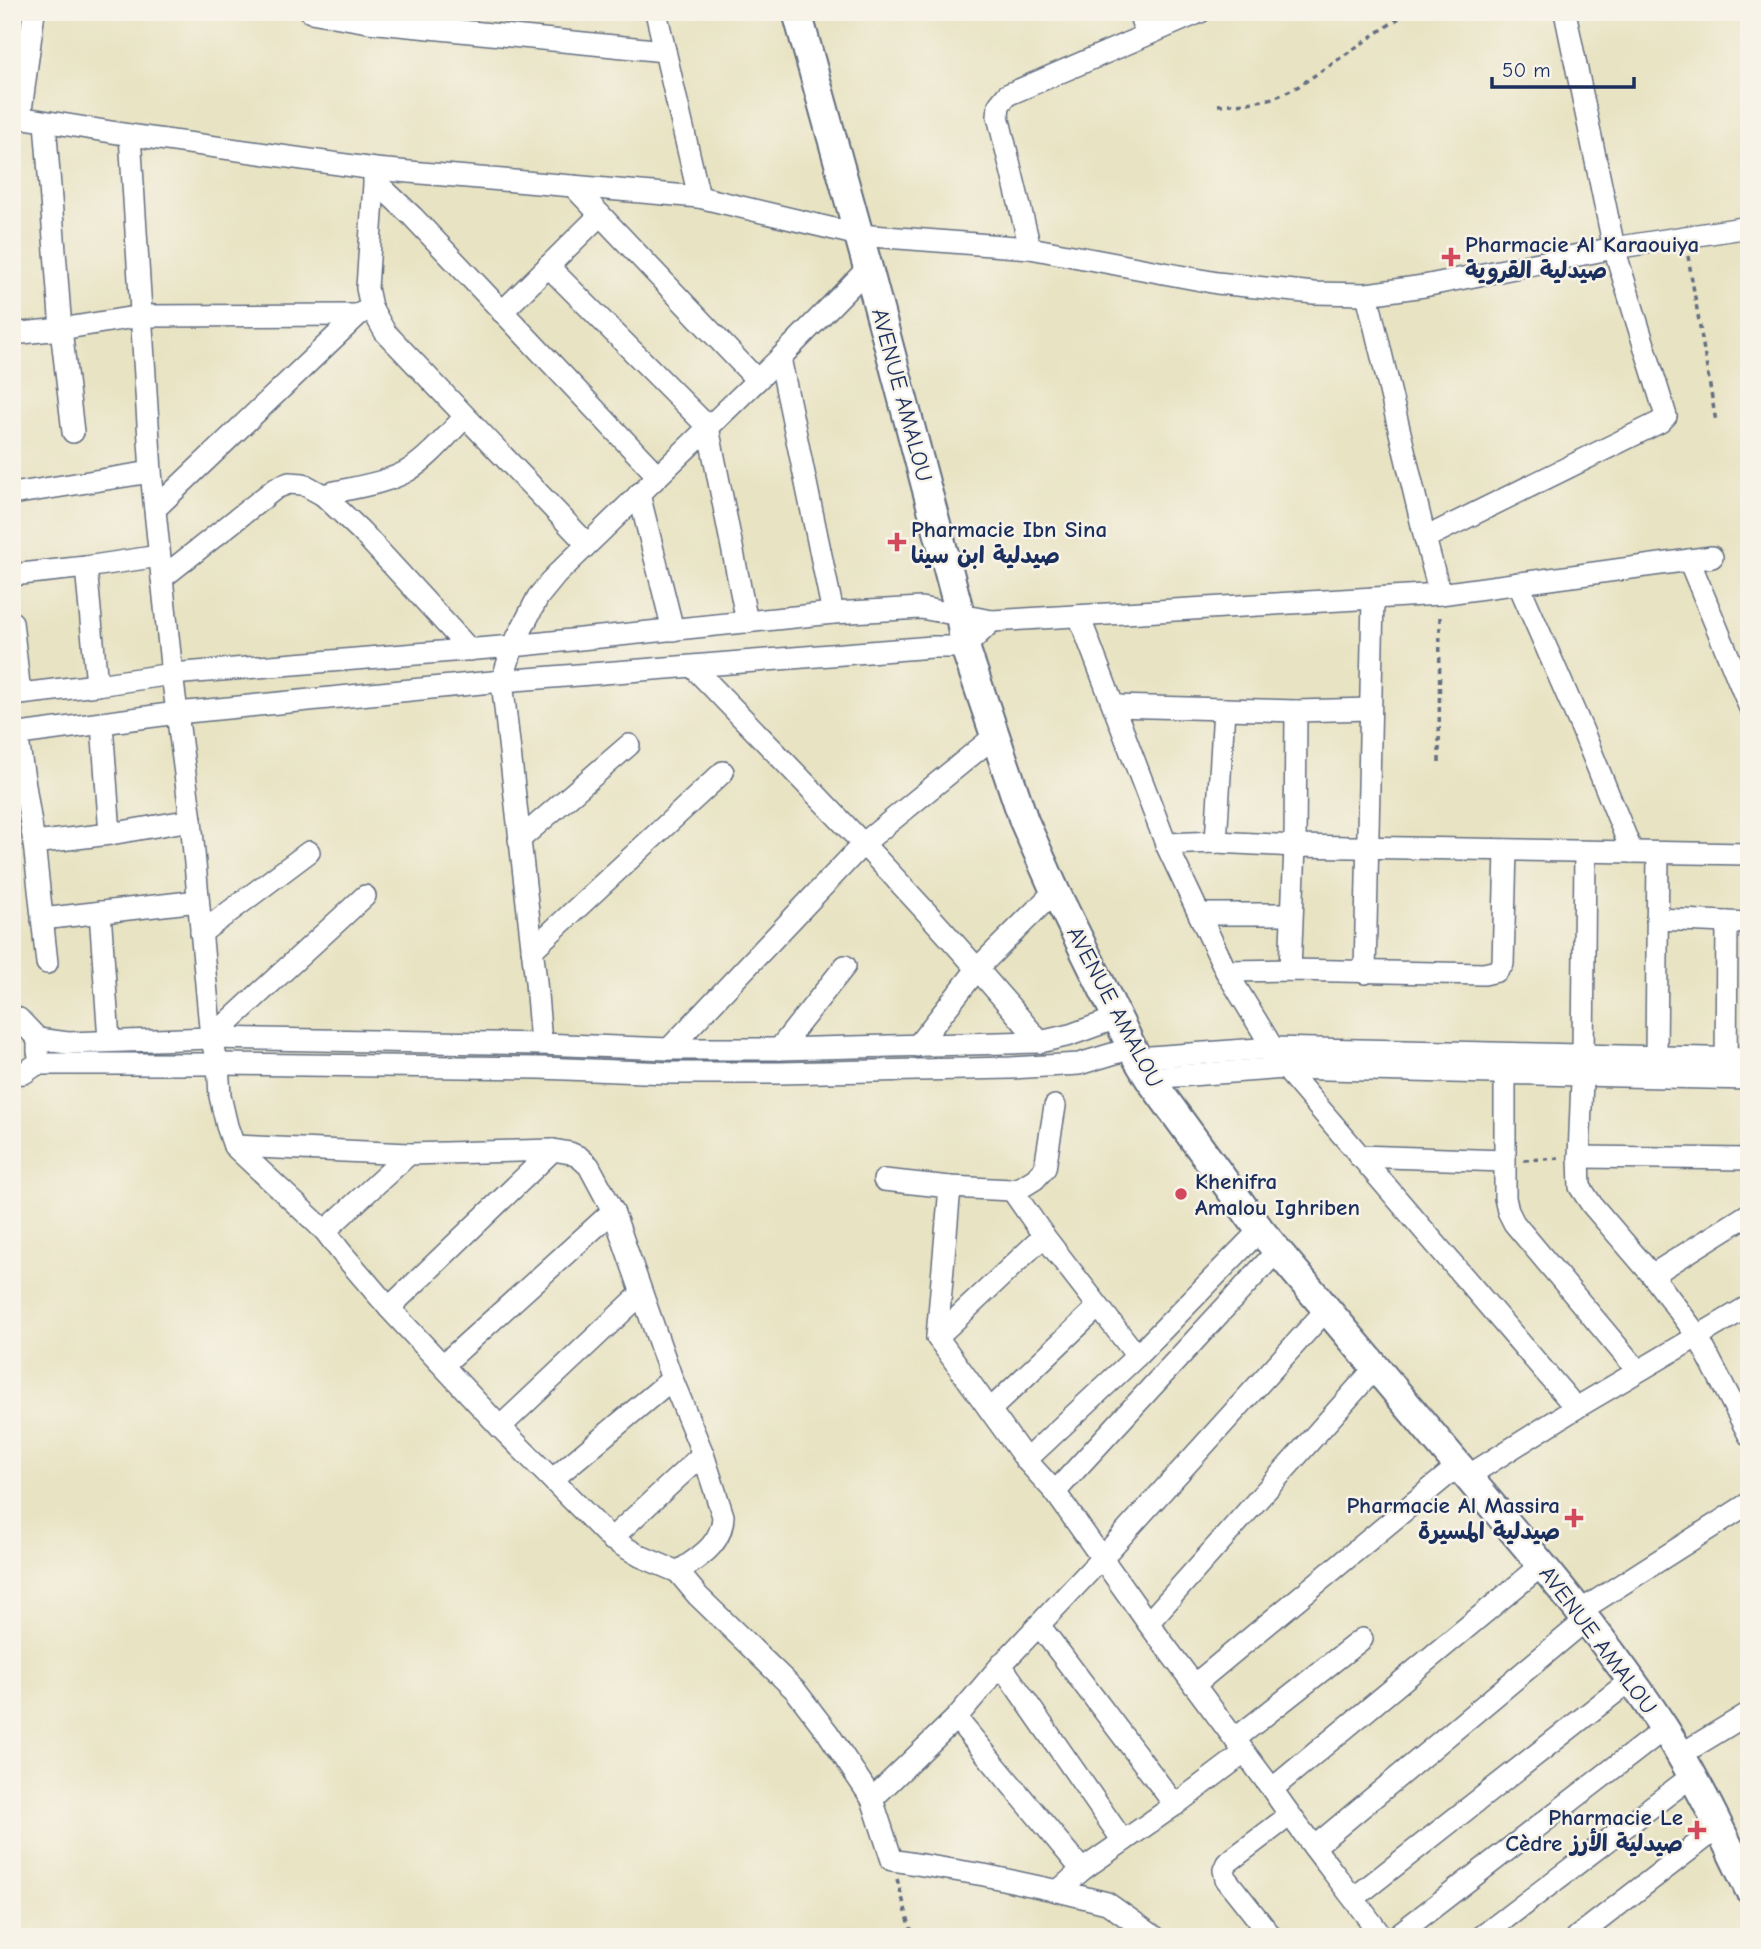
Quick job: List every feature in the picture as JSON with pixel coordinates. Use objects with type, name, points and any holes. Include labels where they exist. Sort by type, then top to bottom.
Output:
[{"type":"main road","name":"AVENUE AMALOU","points":[[797,12],[960,614],[965,646],[1024,821],[1117,1018],[1139,1061],[1268,1241],[1542,1564],[1631,1680],[1686,1766],[1749,1889]]},
{"type":"street","points":[[34,12],[16,117],[374,174],[699,197],[859,235],[1030,248],[1217,283],[1314,293],[1367,294],[1424,286],[1614,248],[1749,227]]},
{"type":"street","points":[[311,12],[368,22],[665,51]]},
{"type":"street","points":[[656,12],[699,197]]},
{"type":"street","points":[[1139,12],[1146,34]]},
{"type":"street","points":[[1030,248],[998,116],[999,105],[1007,96],[1200,12]]},
{"type":"street","points":[[1425,538],[1661,422],[1667,416],[1614,248],[1565,12]]},
{"type":"street","points":[[45,122],[61,329],[73,432]]},
{"type":"street","points":[[130,135],[151,472],[159,556],[191,820],[211,1038],[218,1064],[220,1096],[234,1146],[325,1231],[389,1308],[500,1427],[611,1539],[639,1556],[678,1572],[698,1597],[796,1691],[872,1799],[892,1860],[984,1875],[1107,1903],[1155,1937]]},
{"type":"street","points":[[155,509],[365,311],[374,174]]},
{"type":"street","points":[[374,174],[658,476]]},
{"type":"street","points":[[573,186],[757,380]]},
{"type":"street","points":[[502,312],[600,215]]},
{"type":"street","points":[[548,266],[708,427],[747,622]]},
{"type":"street","points":[[541,1044],[502,681],[513,646],[538,597],[556,575],[780,358],[868,268]]},
{"type":"street","points":[[1367,294],[1440,594]]},
{"type":"street","points":[[12,334],[141,316],[365,311],[587,544]]},
{"type":"street","points":[[780,358],[834,613]]},
{"type":"street","points":[[323,495],[406,472],[422,461],[465,417]]},
{"type":"street","points":[[12,494],[151,472]]},
{"type":"street","points":[[162,578],[276,488],[289,483],[303,484],[323,495],[361,531],[470,650]]},
{"type":"street","points":[[639,494],[673,630]]},
{"type":"street","points":[[12,575],[159,556]]},
{"type":"street","points":[[12,622],[16,694],[172,674],[470,650],[834,613],[921,608],[992,621],[1440,594],[1712,557]]},
{"type":"street","points":[[1689,560],[1749,706]]},
{"type":"street","points":[[86,567],[97,685]]},
{"type":"street","points":[[1518,583],[1632,852]]},
{"type":"street","points":[[1365,973],[1373,598]]},
{"type":"street","points":[[1079,616],[1166,844],[1226,971],[1284,1068],[1576,1408]]},
{"type":"street","points":[[47,962],[34,843],[15,734],[177,713],[502,681],[932,646],[965,646],[992,621]]},
{"type":"street","points":[[693,667],[864,843],[978,968],[1040,1042]]},
{"type":"street","points":[[1114,706],[1296,711],[1370,709]]},
{"type":"street","points":[[1216,842],[1224,709]]},
{"type":"street","points":[[1290,970],[1295,846],[1296,711]]},
{"type":"street","points":[[102,724],[110,834]]},
{"type":"street","points":[[669,1048],[864,843],[996,735]]},
{"type":"street","points":[[519,840],[629,745]]},
{"type":"street","points":[[531,950],[723,772]]},
{"type":"street","points":[[34,843],[110,834],[191,820]]},
{"type":"street","points":[[1166,844],[1216,842],[1295,846],[1749,854]]},
{"type":"street","points":[[1226,971],[1484,974],[1497,971],[1503,964],[1506,850]]},
{"type":"street","points":[[201,933],[309,852]]},
{"type":"street","points":[[1585,852],[1580,1187],[1697,1335],[1743,1407],[1749,1435]]},
{"type":"street","points":[[1656,1057],[1658,853]]},
{"type":"street","points":[[917,1045],[978,968],[1055,891]]},
{"type":"street","points":[[211,1038],[365,896]]},
{"type":"street","points":[[42,919],[198,901]]},
{"type":"street","points":[[100,912],[109,1040]]},
{"type":"street","points":[[1199,914],[1291,914]]},
{"type":"street","points":[[1657,919],[1749,923]]},
{"type":"street","points":[[1726,1068],[1727,922]]},
{"type":"street","points":[[779,1049],[845,966]]},
{"type":"street","points":[[12,1016],[19,1019],[38,1039],[68,1042],[211,1038],[779,1049],[1040,1042],[1070,1035],[1117,1018]]},
{"type":"street","points":[[37,1064],[38,1039]]},
{"type":"street","points":[[12,1074],[24,1073],[37,1064],[218,1064],[779,1073],[1012,1068],[1139,1061],[1272,1048],[1583,1065],[1726,1068],[1749,1059]]},
{"type":"street","points":[[1139,1061],[1284,1068],[1505,1073],[1656,1057],[1726,1068],[1749,1079]]},
{"type":"street","points":[[1505,1073],[1504,1199],[1508,1211],[1514,1223],[1638,1371]]},
{"type":"street","points":[[884,1180],[950,1187],[1012,1190],[1023,1187],[1045,1168],[1055,1106]]},
{"type":"street","points":[[234,1146],[409,1154],[553,1150],[570,1153],[589,1166],[613,1211],[672,1379],[703,1454],[723,1516],[718,1538],[708,1550],[678,1572]]},
{"type":"street","points":[[389,1308],[553,1150]]},
{"type":"street","points":[[325,1231],[409,1154]]},
{"type":"street","points":[[1359,1156],[1504,1161]]},
{"type":"street","points":[[1579,1157],[1749,1159]]},
{"type":"street","points":[[950,1187],[937,1337],[1026,1460],[1055,1492],[1148,1623],[1382,1937]]},
{"type":"street","points":[[1012,1190],[1044,1236],[1137,1356]]},
{"type":"street","points":[[443,1365],[613,1211]]},
{"type":"street","points":[[1651,1275],[1749,1214]]},
{"type":"street","points":[[937,1337],[1044,1236]]},
{"type":"street","points":[[1026,1460],[1137,1356],[1268,1241]]},
{"type":"street","points":[[1055,1492],[1268,1241]]},
{"type":"street","points":[[500,1427],[642,1294]]},
{"type":"street","points":[[1194,1685],[1463,1471],[1749,1306]]},
{"type":"street","points":[[990,1410],[1098,1307]]},
{"type":"street","points":[[872,1799],[956,1718],[1001,1665],[1101,1559],[1326,1310]]},
{"type":"street","points":[[1148,1623],[1376,1367]]},
{"type":"street","points":[[553,1479],[672,1379]]},
{"type":"street","points":[[611,1539],[703,1454]]},
{"type":"street","points":[[1314,1847],[1583,1615],[1749,1503]]},
{"type":"street","points":[[1272,1788],[1542,1564]]},
{"type":"street","points":[[1039,1625],[1175,1805]]},
{"type":"street","points":[[1058,1891],[1082,1870],[1175,1805],[1362,1639]]},
{"type":"street","points":[[1001,1665],[1123,1841]]},
{"type":"street","points":[[1354,1898],[1631,1680]]},
{"type":"street","points":[[1481,1937],[1749,1713]]},
{"type":"street","points":[[956,1718],[1082,1870]]},
{"type":"street","points":[[1395,1937],[1664,1729]]},
{"type":"street","points":[[1272,1937],[1226,1879],[1224,1870],[1227,1863],[1290,1815]]},
{"type":"street","points":[[1577,1937],[1719,1827]]},
{"type":"path","points":[[1218,104],[1248,103],[1274,98],[1299,86],[1408,12]]},
{"type":"path","points":[[1685,237],[1716,422]]},
{"type":"path","points":[[1439,762],[1440,594]]},
{"type":"path","points":[[1504,1161],[1579,1157]]},
{"type":"path","points":[[892,1860],[913,1937]]},
{"type":"place","name":"Pharmacie Al Karaouiya صيدلية القروية","points":[[1451,257]]},
{"type":"place","name":"Pharmacie Ibn Sina صيدلية ابن سينا","points":[[897,542]]},
{"type":"place","name":"Khenifra Amalou Ighriben","points":[[1181,1194]]},
{"type":"place","name":"Pharmacie Al Massira صيدلية المسيرة","points":[[1574,1518]]},
{"type":"place","name":"Pharmacie Le Cèdre صيدلية الأرز","points":[[1697,1830]]}]
